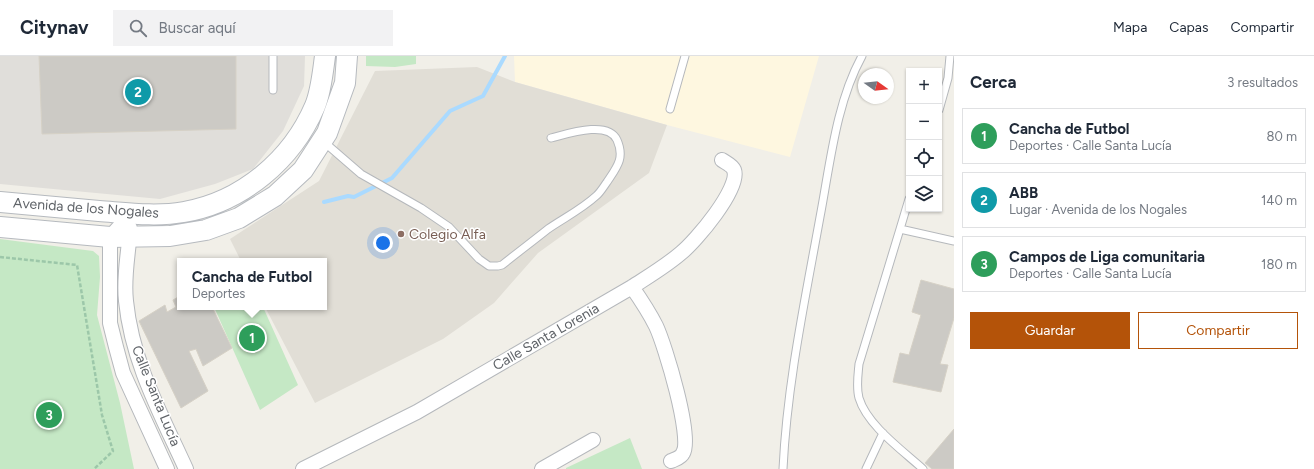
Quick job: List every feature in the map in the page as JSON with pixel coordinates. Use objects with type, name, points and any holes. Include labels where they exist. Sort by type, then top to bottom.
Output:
[{"type":"main road","name":"Avenida de los Nogales","points":[[0,202],[131,214],[184,212],[215,204],[249,186],[278,163],[301,134],[316,105],[325,56]]},
{"type":"main road","name":"Avenida de los Nogales","points":[[0,227],[120,237],[170,236],[206,230],[239,218],[275,196],[303,170],[327,133],[345,83],[347,56]]},
{"type":"street","name":"Calle Santa Lorenia","points":[[303,469],[417,412],[632,287],[682,253],[703,230],[722,205],[733,184],[735,177],[734,170],[731,165],[722,160]]},
{"type":"street","points":[[120,237],[131,214]]},
{"type":"street","name":"Calle Santa Lucía","points":[[131,214],[120,237],[110,323],[123,373],[167,469]]},
{"type":"street","name":"Calle Santa Lucía","points":[[120,237],[126,269],[126,300],[131,331],[139,363],[186,469]]},
{"type":"street","points":[[632,287],[645,306],[656,327],[673,375],[683,422],[685,449],[682,456],[671,461]]},
{"type":"street","points":[[546,468],[593,440]]},
{"type":"lane","points":[[273,56],[273,90]]},
{"type":"lane","points":[[670,109],[684,56]]},
{"type":"lane","points":[[783,469],[789,396],[800,324],[837,128],[847,92],[862,56]]},
{"type":"lane","points":[[941,104],[948,78],[950,56]]},
{"type":"lane","points":[[322,140],[361,174],[421,208],[449,228],[479,259],[489,266],[498,266],[597,196],[618,166],[620,149],[616,139],[612,134],[606,131],[579,131],[551,138]]},
{"type":"lane","points":[[906,209],[859,364],[859,397],[865,412],[875,425],[923,469]]},
{"type":"lane","points":[[900,228],[954,241]]},
{"type":"lane","points":[[866,469],[883,433]]},
{"type":"path","points":[[0,257],[77,265],[102,415],[113,451],[94,469]]},
{"type":"shaded area","points":[[0,56],[305,56],[304,86],[283,131],[253,169],[215,184],[160,199],[0,184]]},
{"type":"shaded area","points":[[514,56],[819,56],[790,157],[667,125],[515,82]]},
{"type":"shaded area","name":"Colegio Alfa","points":[[477,67],[515,82],[667,125],[649,173],[538,253],[494,303],[443,339],[315,403],[267,310],[327,310],[327,258],[240,258],[230,239],[319,181],[375,71]]},
{"type":"green space","points":[[366,56],[416,56],[416,64],[395,67],[366,66]]},
{"type":"green space","points":[[0,239],[93,251],[99,256],[100,277],[97,315],[120,403],[134,469],[0,469]]},
{"type":"green space","points":[[215,310],[264,310],[298,385],[260,410]]},
{"type":"green space","points":[[630,438],[642,469],[566,469],[566,468]]},
{"type":"building","points":[[39,56],[236,56],[236,129],[42,134]]},
{"type":"building","points":[[921,280],[954,289],[954,318],[940,364],[948,365],[941,392],[893,382],[900,353],[909,355],[921,315],[912,312]]},
{"type":"building","points":[[177,298],[177,310],[213,310],[232,348],[203,366],[196,349],[189,351],[208,391],[181,408],[139,321],[165,305],[167,312],[176,307],[173,300]]},
{"type":"building","points":[[954,429],[954,469],[932,469],[925,463]]},
{"type":"waterway","points":[[324,202],[348,196],[354,197],[392,178],[450,111],[483,96],[505,56]]},
{"type":"place","name":"ABB","points":[[138,92]]},
{"type":"place","name":"Colegio Alfa","points":[[401,234]]},
{"type":"place","name":"Cancha de Futbol","points":[[252,338]]},
{"type":"place","name":"Campos de Liga comunitaria","points":[[49,415]]}]
